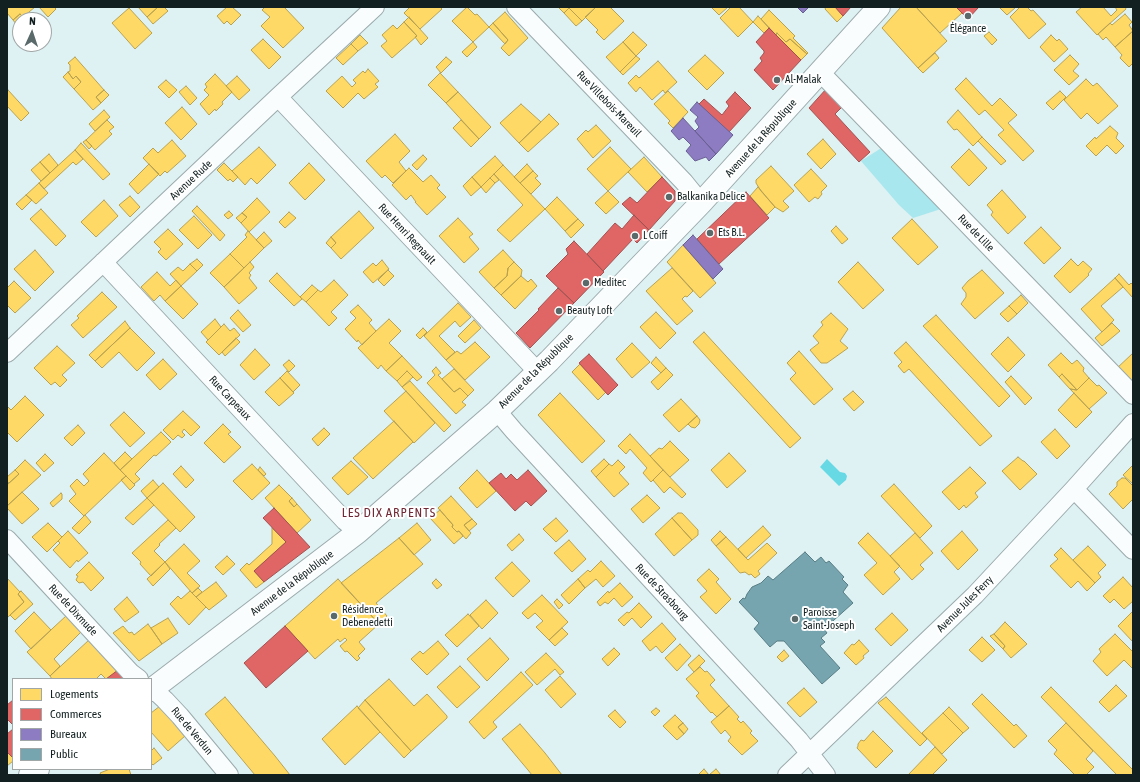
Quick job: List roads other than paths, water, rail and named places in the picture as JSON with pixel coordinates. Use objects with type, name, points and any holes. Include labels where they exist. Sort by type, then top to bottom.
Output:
[{"type":"main road","name":"Avenue de la République","points":[[152,683],[358,532],[497,411],[701,203],[879,7]]},
{"type":"street","name":"Avenue Rude","points":[[7,353],[375,7]]},
{"type":"street","name":"Rue Villebois-Mareuil","points":[[516,7],[678,176],[701,203]]},
{"type":"street","name":"Rue de Lille","points":[[820,72],[1133,395]]},
{"type":"street","name":"Rue Henri Regnault","points":[[278,97],[537,371]]},
{"type":"street","name":"Rue Carpeaux","points":[[103,262],[345,520],[358,532]]},
{"type":"street","name":"Rue de Strasbourg","points":[[497,411],[799,740],[826,775]]},
{"type":"street","name":"Avenue Jules Ferry","points":[[787,775],[976,595],[1133,423]]},
{"type":"street","points":[[1074,489],[1133,550]]},
{"type":"street","name":"Rue de Dixmude","points":[[7,539],[131,673],[138,678]]},
{"type":"street","name":"Rue de Verdun","points":[[152,690],[180,716],[229,775]]},
{"type":"place","name":"Élégance","points":[[968,16]]},
{"type":"place","name":"Al-Malak","points":[[777,80]]},
{"type":"place","name":"Balkanika Delice","points":[[669,197]]},
{"type":"place","name":"Ets B.L.","points":[[710,233]]},
{"type":"place","name":"L Coiff","points":[[635,236]]},
{"type":"place","name":"Meditec","points":[[586,283]]},
{"type":"place","name":"Beauty Loft","points":[[559,311]]},
{"type":"place","name":"Résidence Debenedetti","points":[[334,616]]},
{"type":"place","name":"Paroisse Saint-Joseph","points":[[795,619]]},
{"type":"district","name":"LES DIX ARPENTS","points":[[389,513]]}]
